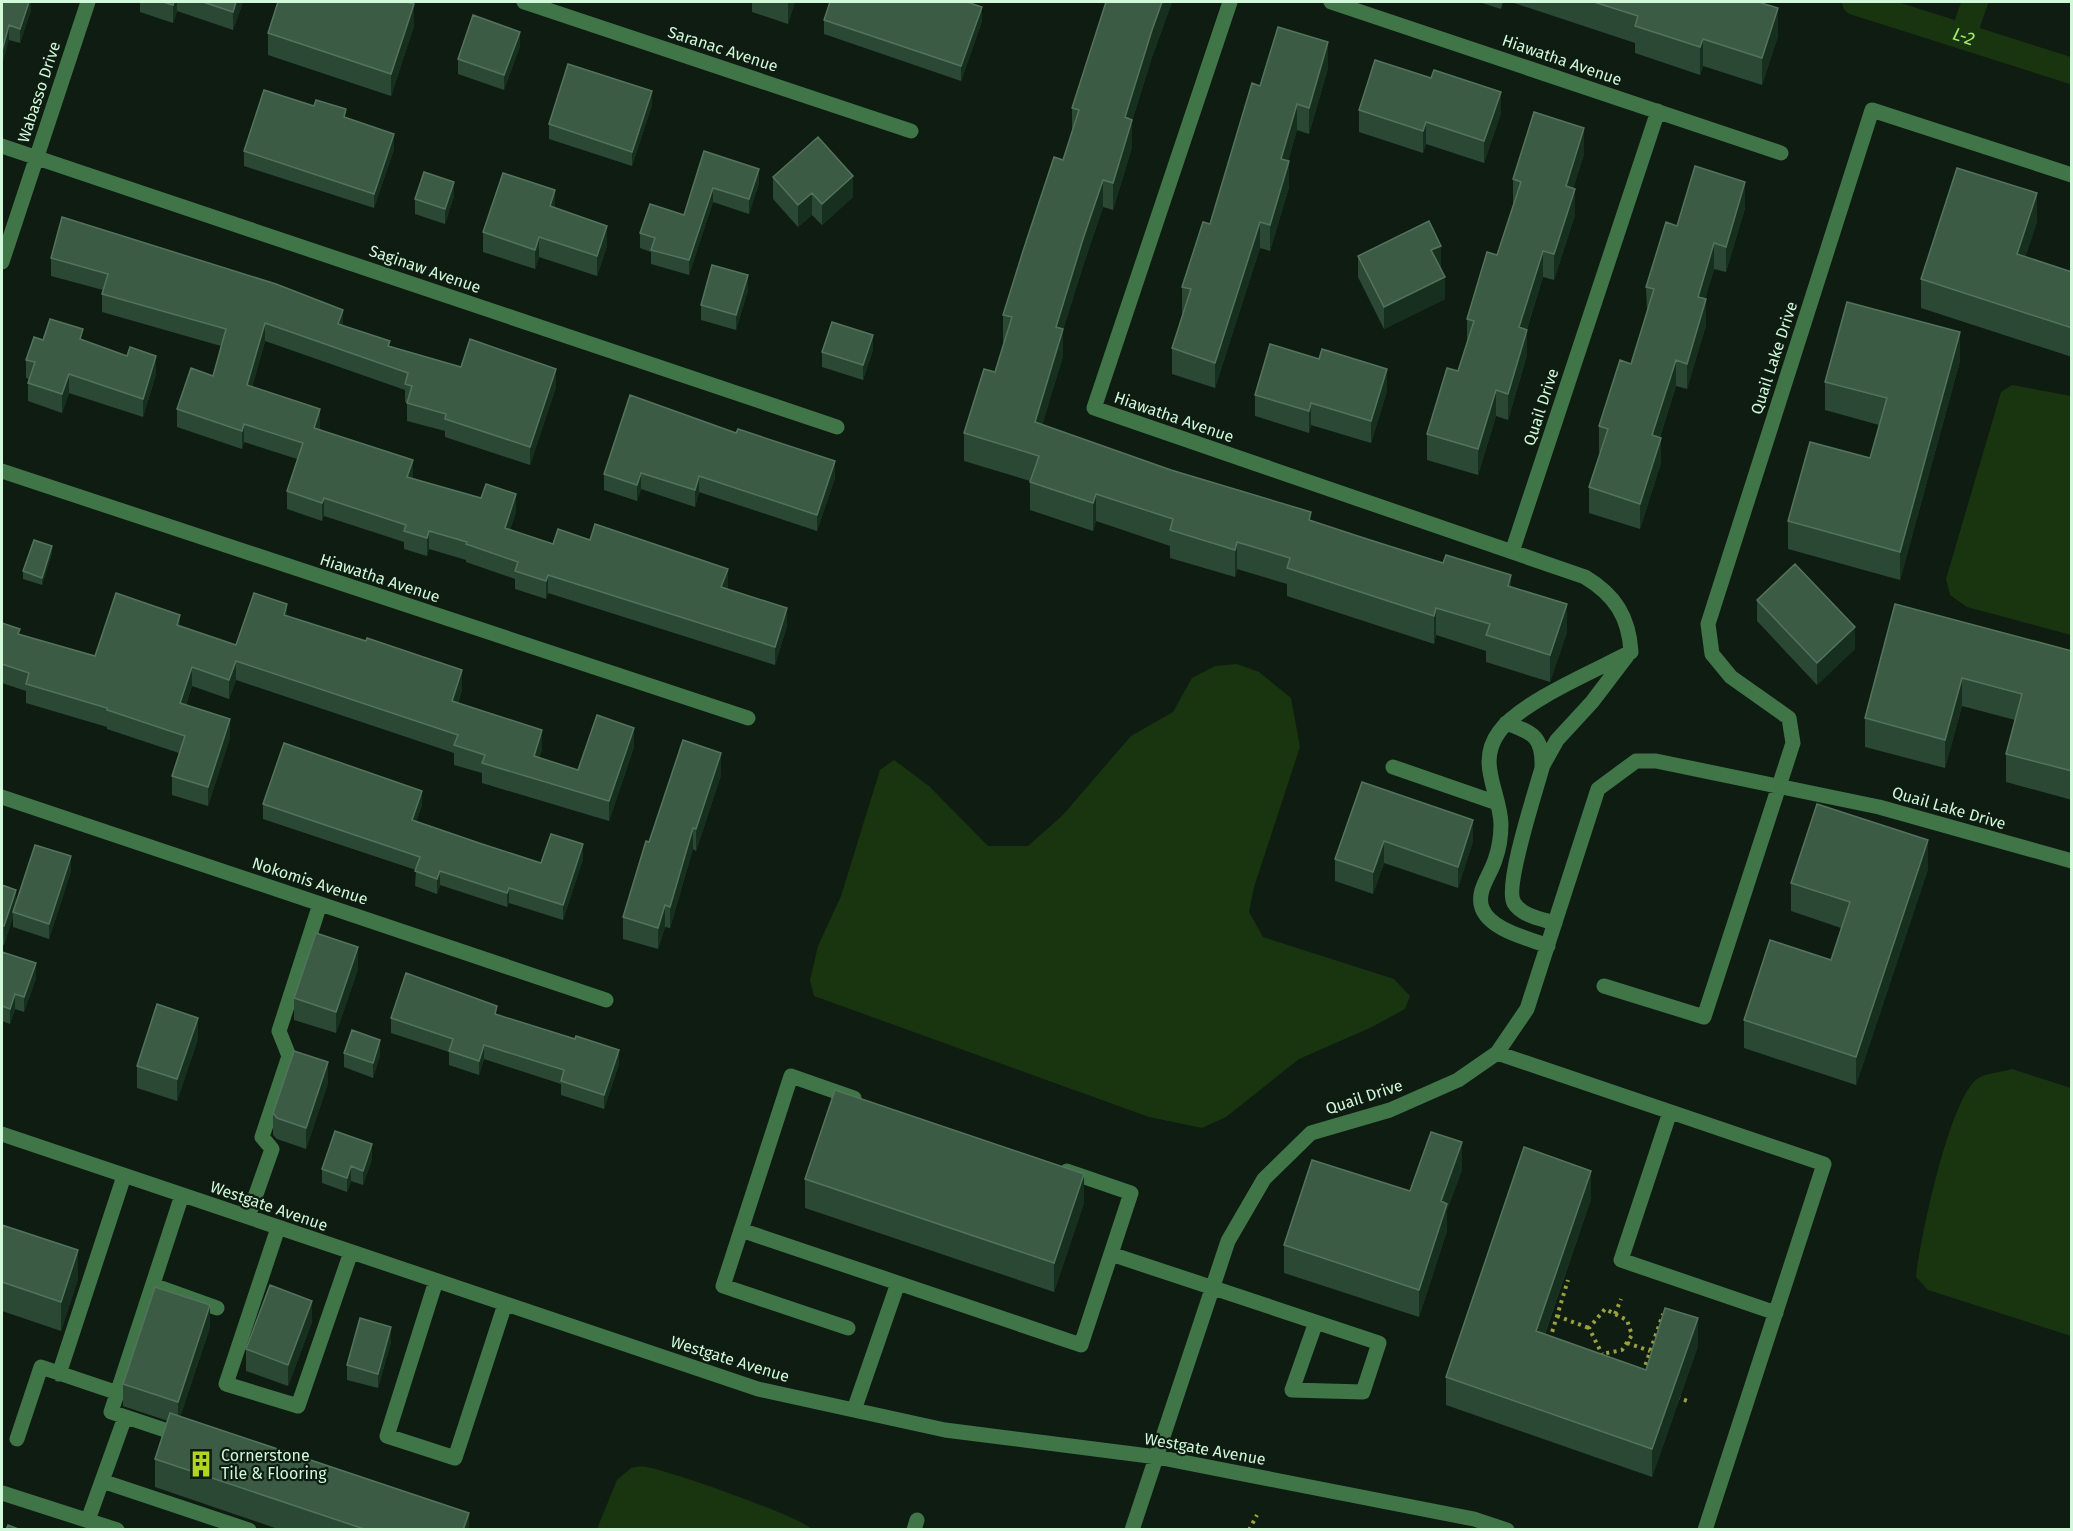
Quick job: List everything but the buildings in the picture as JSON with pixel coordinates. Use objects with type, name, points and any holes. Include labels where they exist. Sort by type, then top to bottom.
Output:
[{"type":"street","name":"Wabasso Drive","points":[[2,262],[88,2]]},
{"type":"street","name":"Saranac Avenue","points":[[524,2],[911,131]]},
{"type":"street","name":"Hiawatha Avenue","points":[[1230,2],[1094,408],[1512,552]]},
{"type":"street","name":"Hiawatha Avenue","points":[[1331,2],[1781,153]]},
{"type":"street","name":"Quail Lake Drive","points":[[1780,787],[1794,742],[1789,718],[1731,677],[1712,654],[1708,624],[1872,110],[2072,176]]},
{"type":"street","name":"Quail Drive","points":[[1512,552],[1658,111]]},
{"type":"street","name":"Saginaw Avenue","points":[[2,146],[837,427]]},
{"type":"street","name":"Hiawatha Avenue","points":[[2,471],[748,718]]},
{"type":"street","points":[[1512,552],[1585,577],[1600,586],[1614,599],[1624,615],[1630,633],[1631,651],[1592,702],[1557,740],[1542,768],[1513,874],[1511,895],[1515,904],[1528,915],[1555,923]]},
{"type":"street","points":[[1548,946],[1500,926],[1489,919],[1482,908],[1482,886],[1495,861],[1501,823],[1488,765],[1489,749],[1506,723],[1531,706],[1631,651]]},
{"type":"street","points":[[1506,723],[1532,733],[1539,742],[1542,768]]},
{"type":"street","name":"Quail Lake Drive","points":[[1598,789],[1636,761],[1656,761],[1880,807],[2072,861]]},
{"type":"street","points":[[1393,767],[1497,803]]},
{"type":"street","points":[[1604,986],[1704,1017],[1780,787]]},
{"type":"street","name":"Quail Drive","points":[[1132,1530],[1228,1241],[1264,1179],[1311,1133],[1410,1102],[1458,1080],[1497,1053],[1527,1009],[1598,789]]},
{"type":"street","name":"Nokomis Avenue","points":[[2,797],[606,1000]]},
{"type":"street","points":[[248,1217],[272,1149],[262,1137],[289,1056],[279,1031],[320,904]]},
{"type":"street","points":[[1497,1053],[1824,1164],[1705,1530]]},
{"type":"street","points":[[848,1328],[723,1286],[791,1076],[870,1104]]},
{"type":"street","points":[[1670,1112],[1621,1260],[1776,1313]]},
{"type":"street","name":"Westgate Avenue","points":[[2,1134],[758,1389],[945,1430],[1156,1457],[1474,1519],[1507,1530]]},
{"type":"street","points":[[741,1230],[1081,1345],[1131,1192],[1051,1166]]},
{"type":"street","points":[[59,1374],[90,1264],[124,1176]]},
{"type":"street","points":[[182,1196],[111,1412],[193,1439]]},
{"type":"street","points":[[278,1227],[226,1384],[298,1406],[351,1252]]},
{"type":"street","points":[[1111,1254],[1213,1289],[1316,1322],[1379,1343],[1363,1392],[1292,1390],[1316,1322]]},
{"type":"street","points":[[436,1281],[387,1436],[455,1458],[506,1304]]},
{"type":"street","points":[[854,1410],[898,1283]]},
{"type":"street","points":[[153,1285],[217,1308]]},
{"type":"street","points":[[17,1439],[41,1367],[118,1393]]},
{"type":"street","points":[[88,1520],[125,1417]]},
{"type":"street","points":[[102,1481],[249,1530]]},
{"type":"street","points":[[2,1493],[117,1530]]},
{"type":"path","points":[[1549,1343],[1568,1280]]},
{"type":"path","points":[[1615,1314],[1621,1299]]},
{"type":"path","points":[[1589,1328],[1605,1309],[1628,1320],[1632,1335],[1622,1350],[1602,1354]]},
{"type":"path","points":[[1643,1373],[1663,1314]]},
{"type":"path","points":[[1557,1316],[1589,1328],[1602,1354],[1599,1362]]},
{"type":"path","points":[[1627,1343],[1650,1351]]},
{"type":"path","points":[[1670,1395],[1690,1402]]},
{"type":"path","points":[[1249,1530],[1257,1515]]},
{"type":"shaded area","points":[[2012,385],[2071,396],[2071,635],[1967,607],[1950,595],[1946,579],[2001,392]]},
{"type":"shaded area","points":[[1237,664],[1259,672],[1291,698],[1300,747],[1254,887],[1249,912],[1263,937],[1394,979],[1410,996],[1405,1009],[1372,1027],[1299,1059],[1226,1117],[1202,1128],[1149,1117],[814,996],[810,980],[818,946],[841,896],[880,770],[894,760],[929,786],[988,846],[1028,846],[1062,816],[1131,736],[1173,712],[1192,678],[1215,666]]},
{"type":"shaded area","points":[[2012,1069],[2071,1088],[2071,1336],[1928,1290],[1916,1277],[1937,1172],[1956,1114],[1967,1092],[1977,1079]]},
{"type":"shaded area","points":[[646,1467],[705,1485],[761,1505],[803,1523],[811,1529],[597,1529],[617,1480],[631,1468]]},
{"type":"waterway","name":"L-2","points":[[1855,2],[2072,71]]},
{"type":"waterway","points":[[1963,36],[1975,2]]},
{"type":"place","name":"Cornerstone Tile & Flooring","points":[[201,1464]]}]
